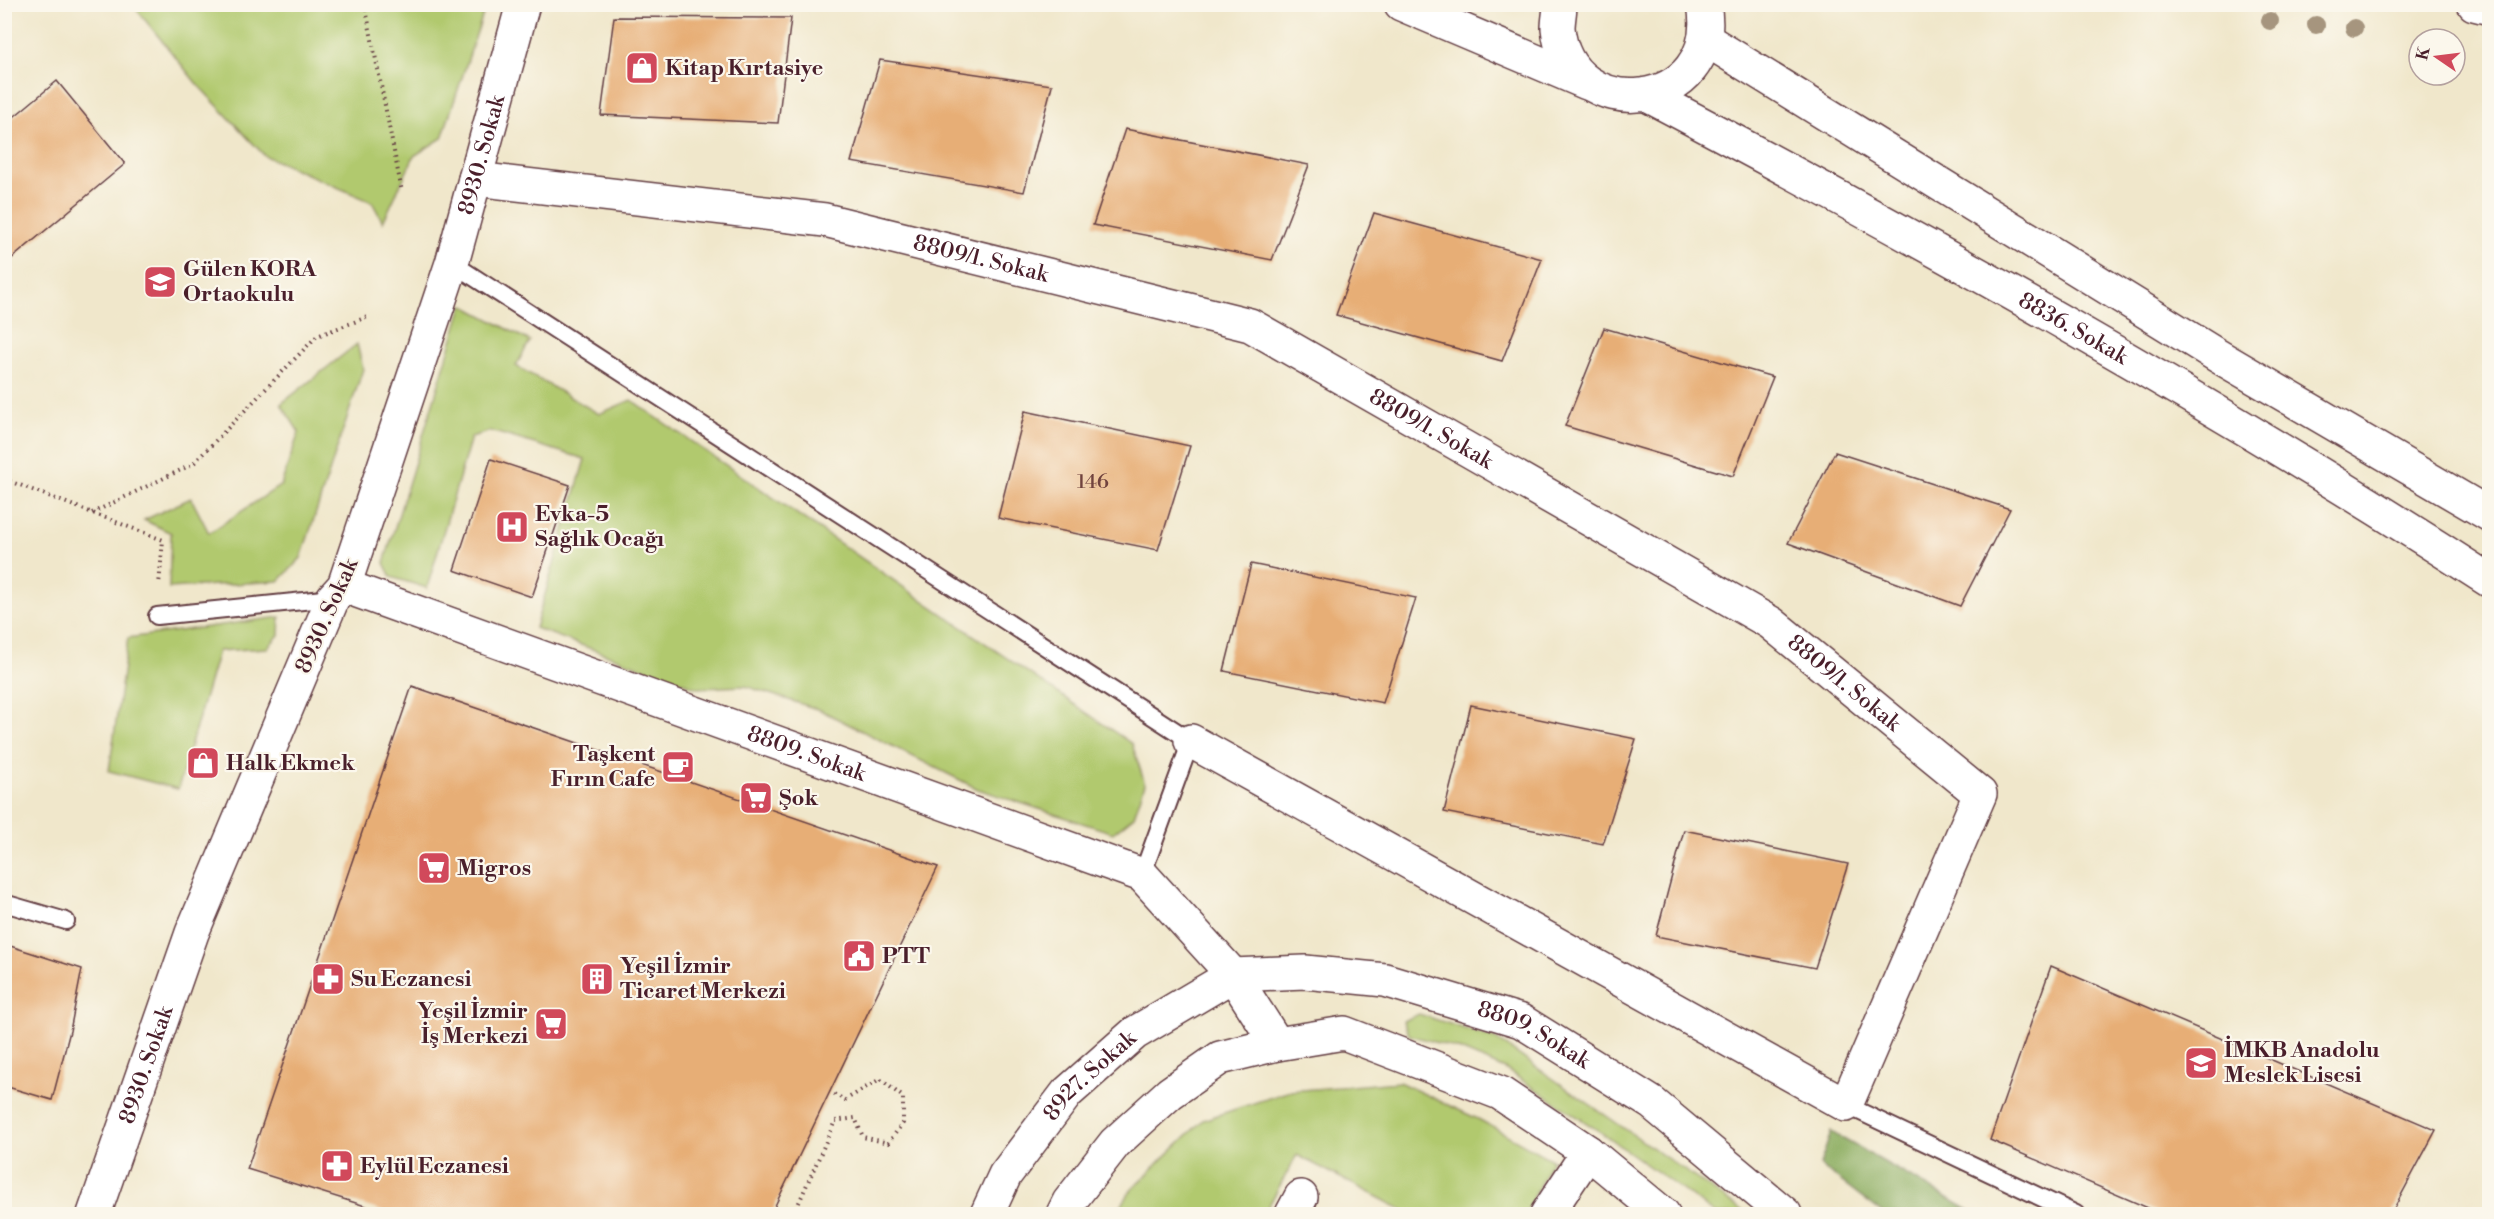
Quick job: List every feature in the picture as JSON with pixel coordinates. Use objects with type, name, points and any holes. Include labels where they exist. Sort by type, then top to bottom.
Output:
[{"type":"street","name":"8930. Sokak","points":[[94,1215],[192,933],[338,592],[452,263],[523,4]]},
{"type":"street","points":[[1401,4],[1622,96],[1647,95],[1666,88],[1684,76],[1697,59],[1707,17],[2218,356],[2490,515]]},
{"type":"street","points":[[1560,4],[1558,27],[1564,52],[1578,74],[1599,88]]},
{"type":"street","points":[[2474,4],[2490,8]]},
{"type":"street","name":"8836. Sokak","points":[[1647,95],[1804,178],[2132,363],[2298,460],[2490,581]]},
{"type":"street","name":"8809/1. Sokak","points":[[475,179],[825,220],[1250,324],[1771,623],[1980,794],[1846,1105]]},
{"type":"street","name":"8809. Sokak","points":[[338,592],[1142,875],[1233,975],[1276,1044]]},
{"type":"street","points":[[1191,741],[1846,1105]]},
{"type":"street","name":"8809. Sokak","points":[[1233,975],[1305,972],[1385,980],[1521,1021],[1652,1103],[1785,1215]]},
{"type":"street","name":"8927. Sokak","points":[[987,1215],[1005,1175],[1067,1093],[1135,1033],[1233,975]]},
{"type":"street","points":[[1063,1215],[1069,1202],[1115,1143],[1170,1093],[1220,1058],[1276,1044],[1344,1033],[1500,1093],[1588,1152],[1663,1215]]},
{"type":"street","points":[[1547,1215],[1588,1152]]},
{"type":"lane","points":[[452,263],[1191,741],[1142,875]]},
{"type":"lane","points":[[157,616],[338,592]]},
{"type":"lane","points":[[4,903],[66,921]]},
{"type":"lane","points":[[1846,1105],[2076,1215]]},
{"type":"path","points":[[365,4],[402,192]]},
{"type":"path","points":[[92,513],[193,464],[317,336],[370,316]]},
{"type":"path","points":[[4,479],[163,540],[157,616]]},
{"type":"path","points":[[794,1215],[835,1121],[855,1118],[863,1137],[888,1143],[903,1123],[903,1097],[880,1079],[845,1100],[830,1092]]},
{"type":"green space","points":[[133,5],[486,5],[442,138],[414,156],[383,222],[372,202],[265,156],[197,84]]},
{"type":"green space","points":[[463,305],[530,341],[516,366],[599,414],[631,400],[1132,744],[1145,784],[1134,816],[1113,833],[978,789],[820,710],[745,686],[697,688],[535,628],[585,459],[491,431],[471,437],[427,588],[391,577],[384,563]]},
{"type":"green space","points":[[357,344],[363,369],[301,558],[279,581],[169,588],[171,533],[144,520],[191,498],[209,533],[281,485],[299,432],[281,404]]},
{"type":"green space","points":[[280,617],[279,635],[267,648],[218,651],[178,789],[109,771],[128,638]]},
{"type":"green space","points":[[1419,1014],[1496,1039],[1747,1214],[1716,1214],[1599,1131],[1505,1069],[1458,1049],[1409,1035],[1403,1021]]},
{"type":"green space","points":[[1399,1082],[1480,1120],[1552,1160],[1525,1214],[1410,1214],[1297,1155],[1264,1214],[1116,1214],[1132,1189],[1203,1120],[1290,1091]]},
{"type":"green space","points":[[1831,1132],[1976,1214],[1884,1214],[1820,1165]]},
{"type":"building","points":[[614,17],[791,18],[778,123],[601,115]]},
{"type":"building","points":[[880,60],[1052,85],[1024,192],[851,162]]},
{"type":"building","points":[[57,81],[125,164],[4,265],[4,125]]},
{"type":"building","points":[[1125,129],[1309,165],[1272,260],[1093,225]]},
{"type":"building","points":[[1374,213],[1542,259],[1502,361],[1336,315]]},
{"type":"building","points":[[1604,328],[1773,377],[1733,476],[1565,426]]},
{"type":"building","points":[[1025,411],[1190,446],[1158,550],[998,518]]},
{"type":"building","points":[[1835,452],[2010,509],[1960,606],[1788,543]]},
{"type":"building","name":"Evka-5 Sağlık Ocağı","points":[[491,459],[570,485],[532,597],[454,570]]},
{"type":"building","points":[[1251,564],[1416,598],[1383,703],[1224,671]]},
{"type":"building","name":"Yeşil İzmir Ticaret Merkezi","points":[[412,686],[938,867],[771,1214],[391,1214],[247,1169]]},
{"type":"building","points":[[1471,705],[1636,739],[1603,844],[1444,812]]},
{"type":"building","points":[[1684,830],[1848,864],[1815,968],[1656,936]]},
{"type":"building","points":[[4,944],[82,969],[70,1031],[52,1100],[4,1086]]},
{"type":"building","points":[[2051,966],[2436,1130],[2391,1214],[2162,1214],[1990,1140]]},
{"type":"place","name":"Kitap Kırtasiye","points":[[642,68]]},
{"type":"place","name":"Gülen KORA Ortaokulu","points":[[160,282]]},
{"type":"place","name":"Evka-5 Sağlık Ocağı","points":[[512,527]]},
{"type":"place","name":"Halk Ekmek","points":[[203,763]]},
{"type":"place","name":"Taşkent Fırın Cafe","points":[[678,767]]},
{"type":"place","name":"Şok","points":[[756,798]]},
{"type":"place","name":"Migros","points":[[434,868]]},
{"type":"place","name":"PTT","points":[[859,956]]},
{"type":"place","name":"Su Eczanesi","points":[[328,979]]},
{"type":"place","name":"Yeşil İzmir Ticaret Merkezi","points":[[597,979]]},
{"type":"place","name":"Yeşil İzmir İş Merkezi","points":[[551,1024]]},
{"type":"place","name":"İMKB Anadolu Meslek Lisesi","points":[[2201,1063]]},
{"type":"place","name":"Eylül Eczanesi","points":[[337,1166]]}]
